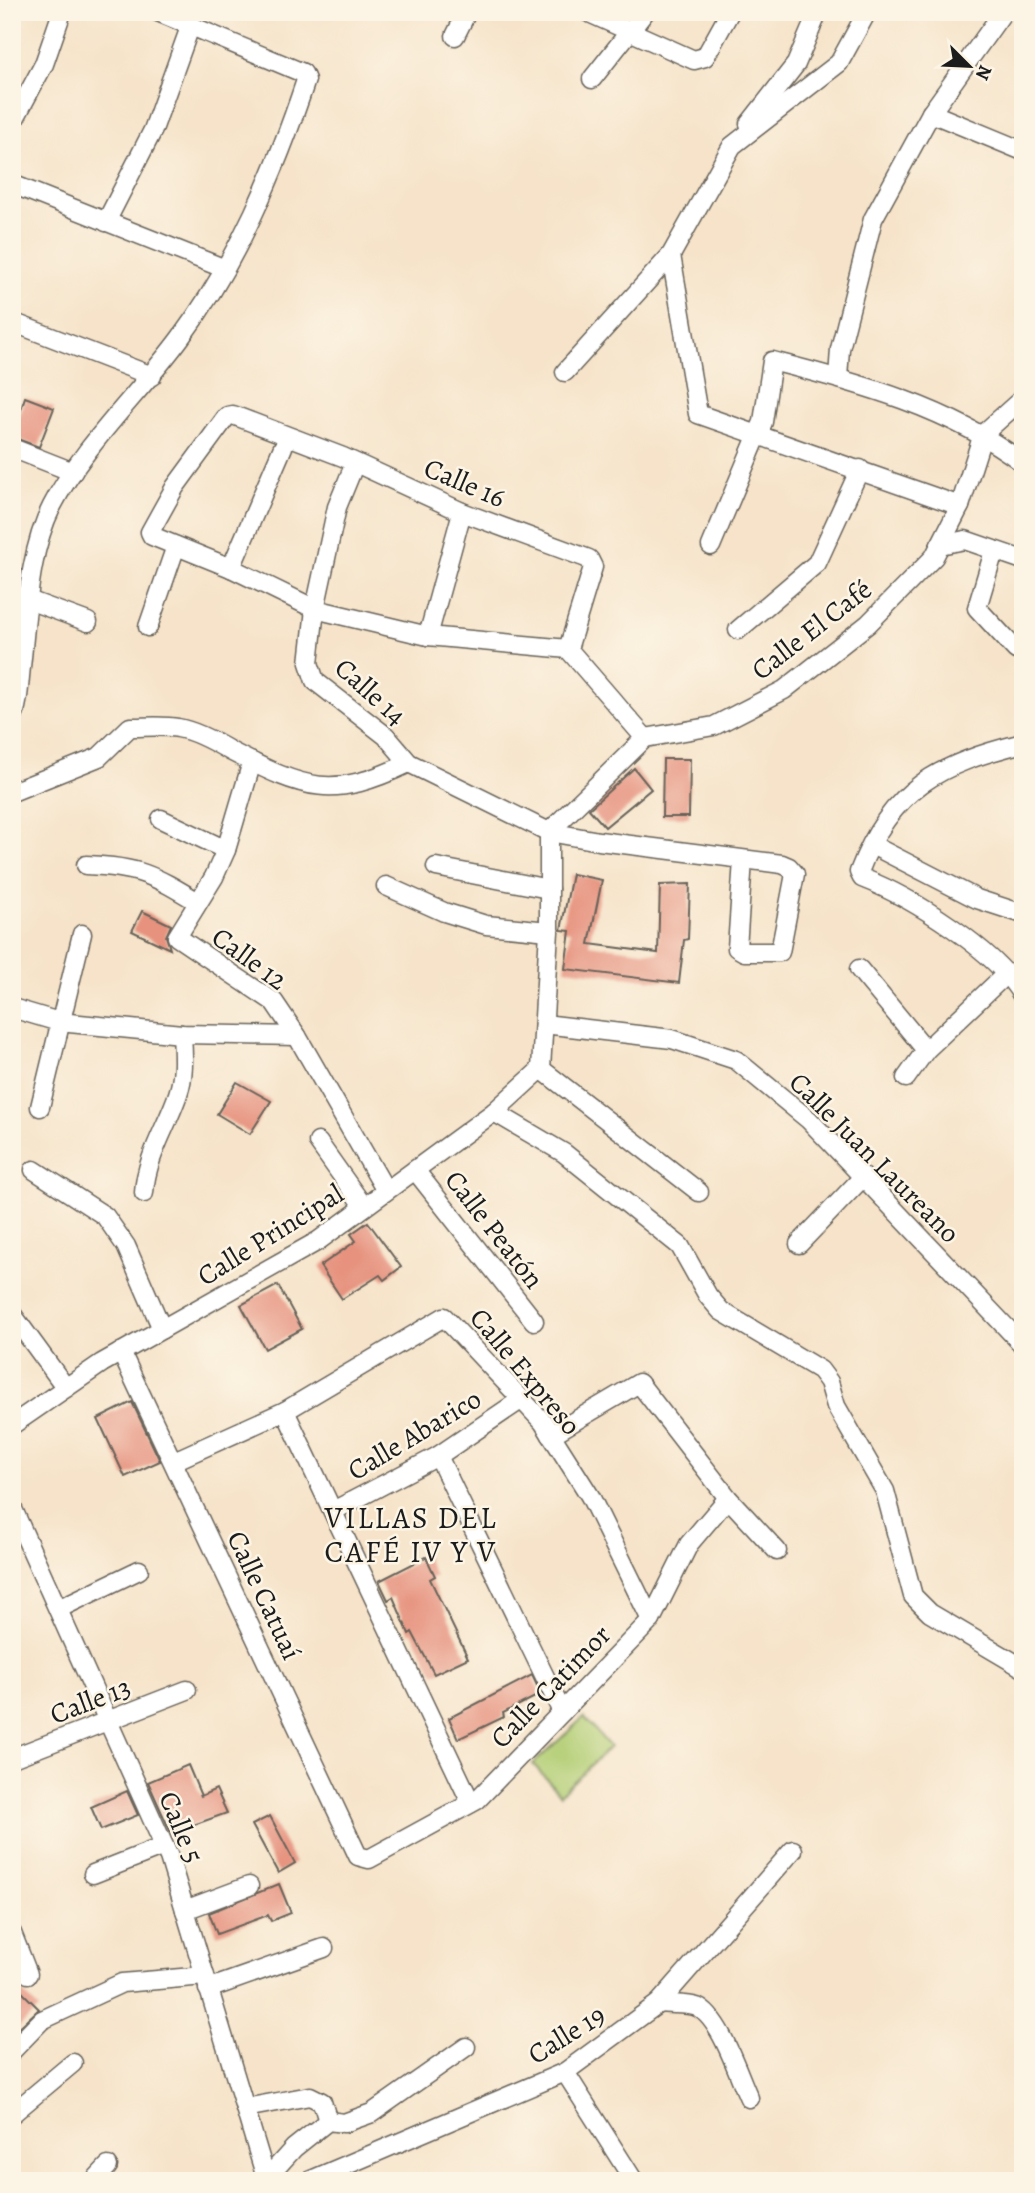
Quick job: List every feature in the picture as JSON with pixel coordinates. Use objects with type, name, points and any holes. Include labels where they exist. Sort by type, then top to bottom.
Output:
[{"type":"street","points":[[12,124],[44,64],[62,12]]},
{"type":"street","points":[[12,719],[20,597],[46,520],[73,472],[184,333],[223,268],[265,193],[306,80],[303,73],[158,12]]},
{"type":"street","points":[[455,36],[467,12]]},
{"type":"street","points":[[587,12],[628,33],[699,60],[705,57],[730,12]]},
{"type":"street","points":[[592,79],[645,12]]},
{"type":"street","points":[[565,372],[671,256],[732,146],[796,64],[818,12]]},
{"type":"street","points":[[732,146],[839,63],[867,12]]},
{"type":"street","points":[[838,378],[841,349],[873,219],[931,113],[1003,12]]},
{"type":"street","points":[[106,222],[153,130],[190,27]]},
{"type":"street","points":[[931,113],[1020,144]]},
{"type":"street","points":[[12,184],[223,268]]},
{"type":"street","points":[[671,256],[698,414],[960,506]]},
{"type":"street","points":[[12,322],[152,376]]},
{"type":"street","points":[[711,546],[763,422],[772,361],[838,378],[948,418],[983,434],[1023,463]]},
{"type":"street","points":[[983,434],[1023,398]]},
{"type":"street","name":"Calle 16","points":[[176,546],[152,537],[150,533],[175,487],[227,416],[233,415],[355,463],[462,512],[589,559],[593,567],[568,649]]},
{"type":"street","name":"Calle El Café","points":[[645,738],[714,726],[784,690],[868,624],[934,557],[960,506],[983,434]]},
{"type":"street","points":[[231,568],[283,447]]},
{"type":"street","points":[[12,448],[73,472]]},
{"type":"street","name":"Calle 14","points":[[355,463],[337,507],[315,609],[309,663],[315,681],[386,736],[409,763],[549,832],[598,841],[782,864],[795,874],[780,952],[744,952],[737,948],[743,860]]},
{"type":"street","points":[[738,630],[817,563],[860,469]]},
{"type":"street","points":[[428,636],[462,512]]},
{"type":"street","points":[[940,545],[965,540],[1023,560]]},
{"type":"street","points":[[148,627],[176,546],[231,568],[315,609],[428,636],[568,649],[645,738],[549,832],[549,932],[541,1069],[699,1192]]},
{"type":"street","points":[[995,551],[977,608],[1016,650]]},
{"type":"street","points":[[20,597],[88,622]]},
{"type":"street","points":[[12,792],[99,757],[130,727],[179,728],[289,779],[313,787],[334,788],[381,776],[409,763]]},
{"type":"street","points":[[1023,743],[972,755],[916,785],[884,823],[859,872],[862,878],[940,918],[1006,974],[1023,997]]},
{"type":"street","name":"Calle 12","points":[[252,762],[226,850],[177,937],[274,1002],[297,1036],[386,1191]]},
{"type":"street","points":[[162,819],[226,850]]},
{"type":"street","points":[[872,845],[977,899],[1023,914]]},
{"type":"street","points":[[86,865],[125,866],[156,877],[198,902]]},
{"type":"street","points":[[436,867],[549,889]]},
{"type":"street","points":[[386,886],[444,912],[486,925],[549,932]]},
{"type":"street","points":[[40,1107],[82,934]]},
{"type":"street","points":[[859,969],[926,1050]]},
{"type":"street","points":[[905,1078],[926,1050],[1006,974]]},
{"type":"street","points":[[12,1008],[59,1022],[182,1034],[297,1036]]},
{"type":"street","name":"Calle Juan Laureano","points":[[544,1024],[672,1039],[736,1060],[808,1120],[1023,1345]]},
{"type":"street","points":[[144,1193],[153,1150],[179,1092],[184,1068],[182,1034]]},
{"type":"street","name":"Calle Principal","points":[[12,1425],[121,1352],[318,1241],[494,1112],[541,1069]]},
{"type":"street","points":[[494,1112],[564,1153],[680,1246],[708,1296],[721,1311],[820,1370],[829,1382],[836,1406],[884,1491],[913,1596],[930,1612],[1023,1668]]},
{"type":"street","points":[[318,1143],[365,1207]]},
{"type":"street","points":[[34,1170],[105,1216],[125,1246],[162,1329]]},
{"type":"street","name":"Calle Peatón","points":[[415,1170],[534,1321]]},
{"type":"street","points":[[799,1244],[863,1177]]},
{"type":"street","points":[[12,1314],[66,1388]]},
{"type":"street","name":"Calle Expreso","points":[[174,1461],[285,1410],[444,1317],[522,1399],[551,1435],[590,1496],[650,1619]]},
{"type":"street","name":"Calle Catuaí","points":[[121,1352],[358,1856],[363,1859]]},
{"type":"street","points":[[551,1435],[639,1382],[728,1498],[777,1551]]},
{"type":"street","name":"Calle Abarico","points":[[333,1511],[438,1456],[522,1399]]},
{"type":"street","points":[[285,1410],[471,1803]]},
{"type":"street","points":[[438,1456],[562,1712]]},
{"type":"street","name":"Calle Catimor","points":[[363,1859],[369,1859],[471,1803],[650,1619],[689,1544],[728,1498]]},
{"type":"street","name":"Calle 5","points":[[12,1507],[164,1846],[267,2180]]},
{"type":"street","points":[[58,1609],[139,1570]]},
{"type":"street","name":"Calle 13","points":[[12,1758],[187,1690]]},
{"type":"street","points":[[93,1874],[164,1846]]},
{"type":"street","name":"Calle 19","points":[[309,2181],[565,2072],[659,2003],[793,1850]]},
{"type":"street","points":[[185,1910],[249,1886]]},
{"type":"street","points":[[12,1933],[28,1974]]},
{"type":"street","points":[[12,2051],[42,2020],[122,1983],[207,1982],[324,1948]]},
{"type":"street","points":[[659,2003],[696,2006],[709,2016],[719,2030],[748,2098]]},
{"type":"street","points":[[267,2180],[295,2148],[328,2121],[344,2123],[372,2113],[466,2047]]},
{"type":"street","points":[[12,2114],[73,2063]]},
{"type":"street","points":[[565,2072],[634,2181]]},
{"type":"street","points":[[245,2108],[310,2096],[322,2102],[328,2121]]},
{"type":"street","points":[[93,2181],[108,2166]]},
{"type":"green space","points":[[584,1717],[610,1747],[560,1794],[533,1764]]},
{"type":"building","points":[[25,397],[54,408],[39,447],[12,437]]},
{"type":"building","points":[[663,759],[690,759],[689,817],[662,817]]},
{"type":"building","points":[[634,768],[651,789],[605,827],[589,809]]},
{"type":"building","points":[[572,874],[602,880],[589,944],[658,953],[660,885],[690,884],[688,939],[684,940],[679,983],[565,969],[570,931],[561,930]]},
{"type":"building","points":[[142,911],[171,925],[166,936],[170,949],[132,931]]},
{"type":"building","points":[[237,1082],[271,1101],[250,1134],[217,1114]]},
{"type":"building","points":[[368,1222],[401,1267],[384,1280],[380,1275],[342,1299],[320,1266],[356,1241],[351,1234]]},
{"type":"building","points":[[278,1285],[302,1329],[265,1349],[241,1305]]},
{"type":"building","points":[[132,1402],[160,1461],[125,1477],[98,1419]]},
{"type":"building","points":[[426,1557],[435,1576],[430,1579],[468,1658],[434,1674],[412,1632],[409,1634],[393,1597],[388,1600],[379,1581]]},
{"type":"building","points":[[532,1675],[541,1694],[503,1713],[504,1717],[458,1739],[449,1718]]},
{"type":"building","points":[[188,1765],[201,1796],[216,1789],[227,1813],[171,1833],[148,1782]]},
{"type":"building","points":[[127,1791],[138,1815],[101,1830],[91,1807]]},
{"type":"building","points":[[270,1816],[295,1863],[278,1873],[252,1825]]},
{"type":"building","points":[[279,1884],[291,1913],[271,1921],[268,1915],[217,1934],[209,1913]]},
{"type":"building","points":[[12,1982],[39,2009],[12,2034]]},
{"type":"district","name":"VILLAS DEL CAFÉ IV Y V","points":[[411,1535]]}]
